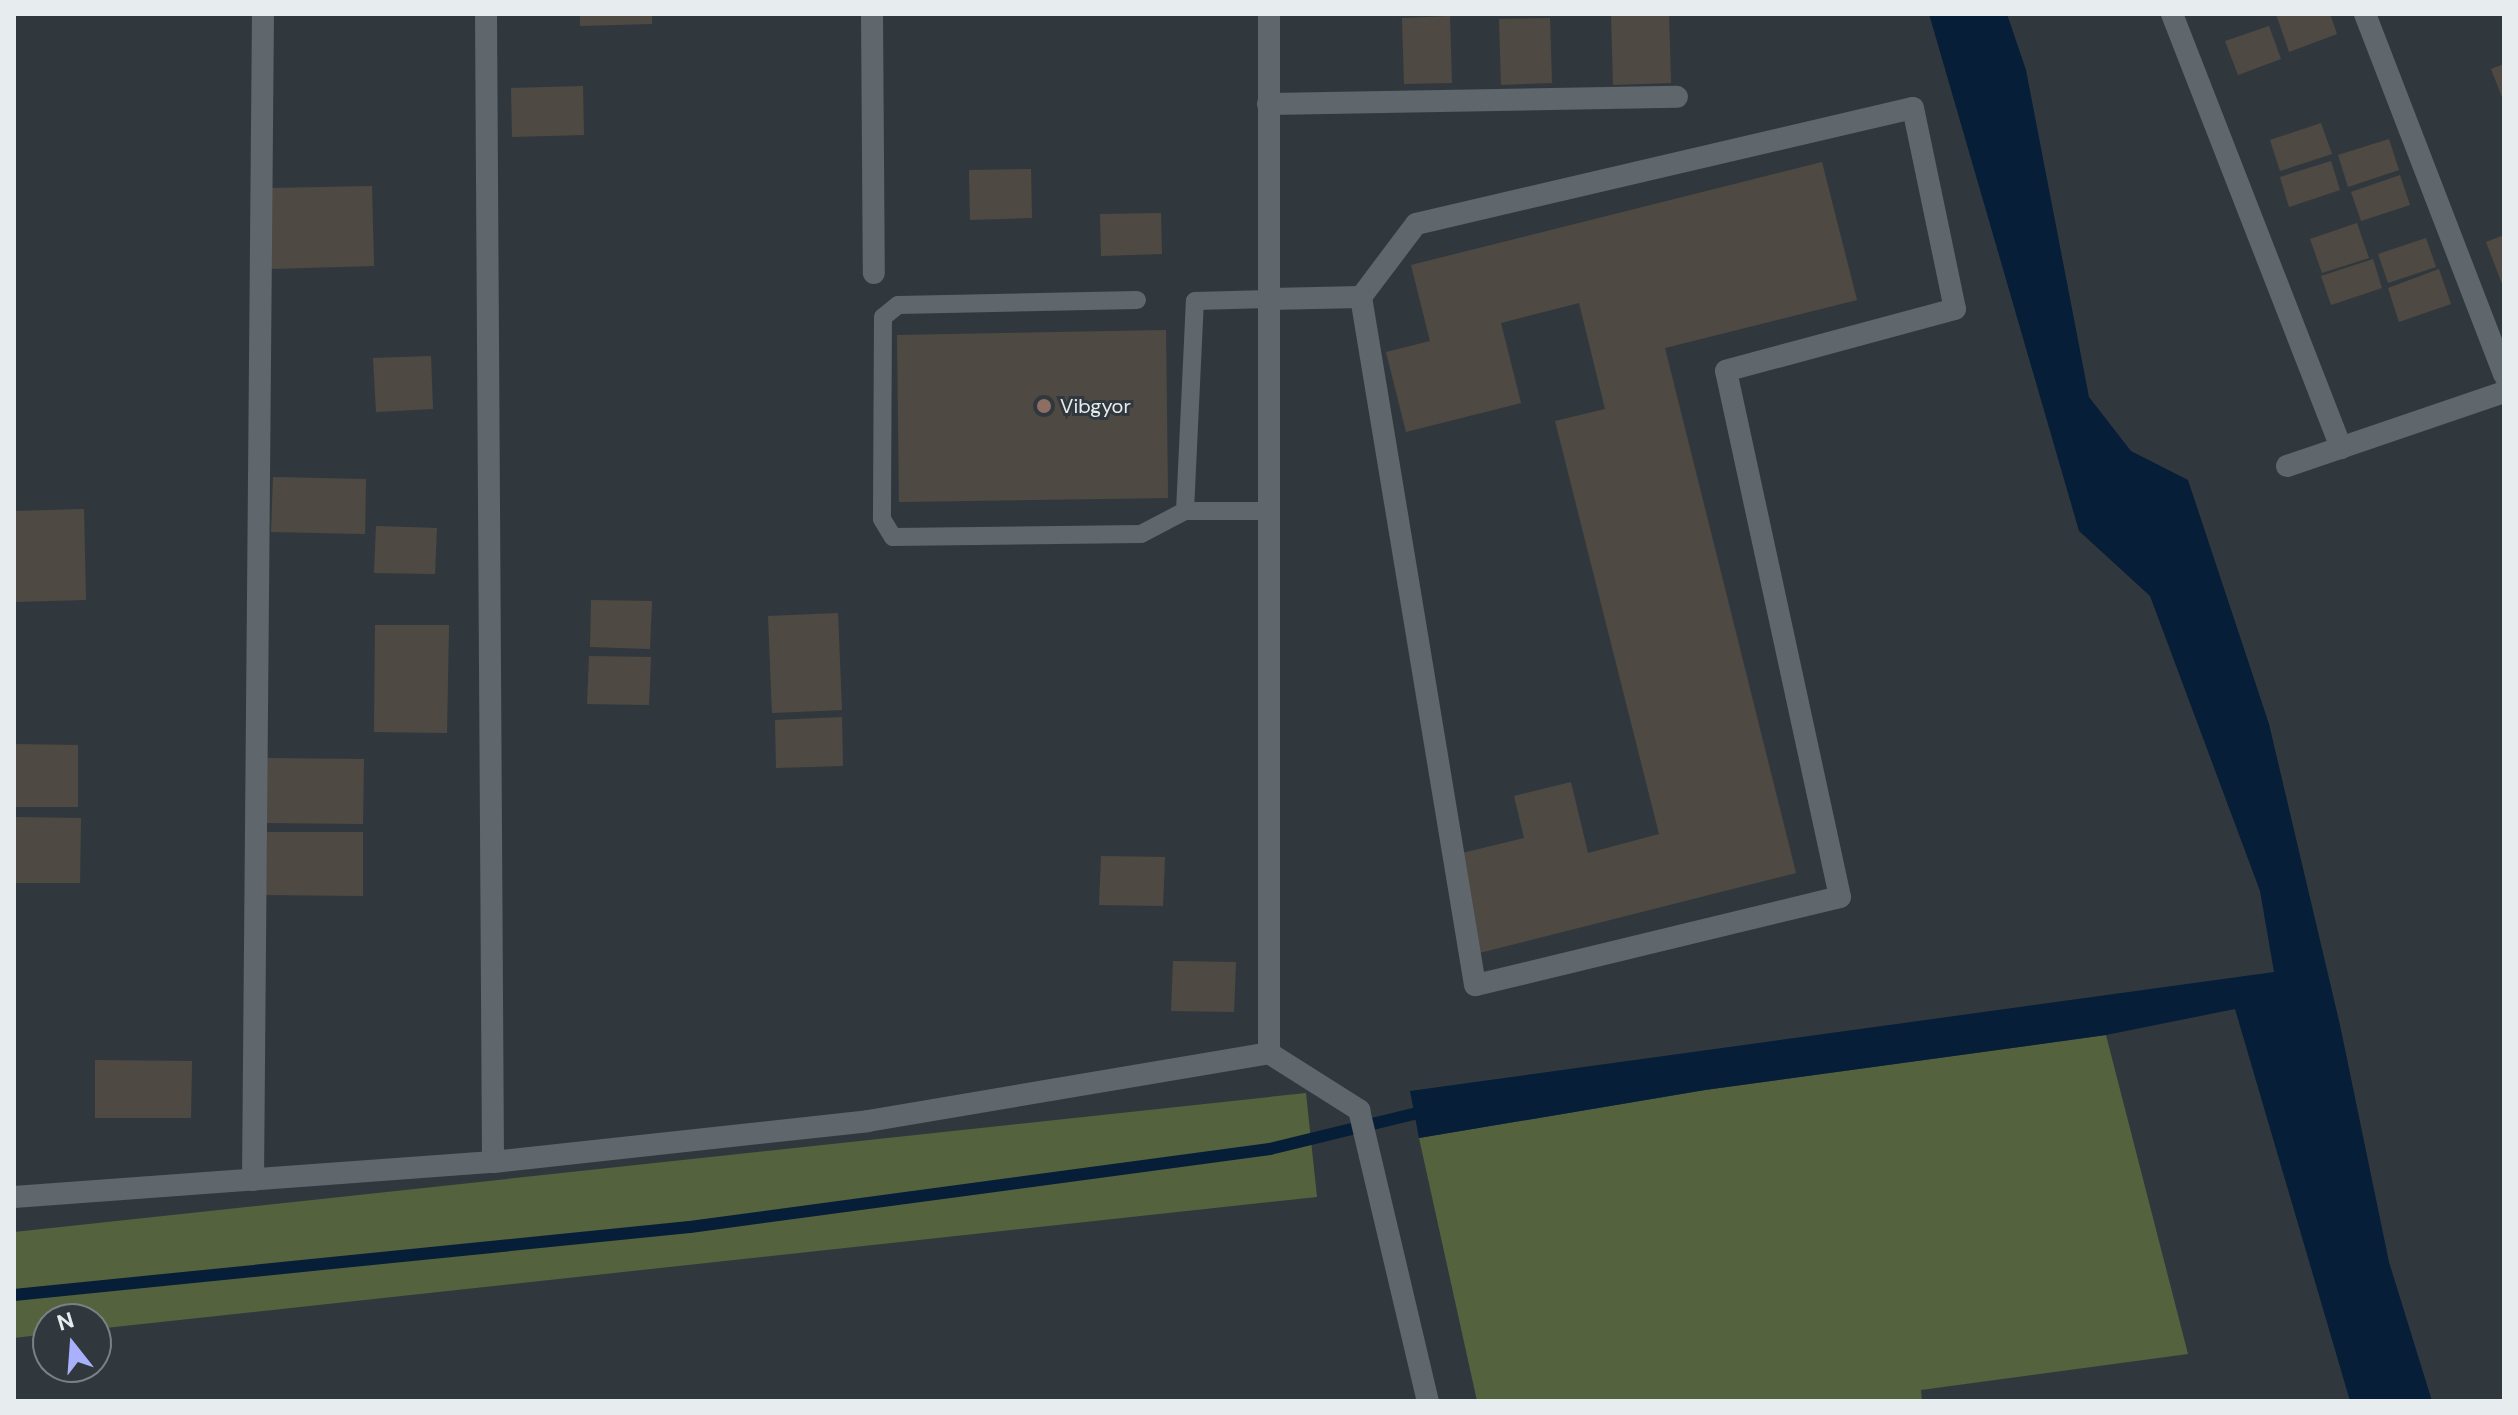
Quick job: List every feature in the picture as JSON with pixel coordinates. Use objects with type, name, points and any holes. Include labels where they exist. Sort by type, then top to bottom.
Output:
[{"type":"street","points":[[253,1180],[263,14]]},
{"type":"street","points":[[486,14],[493,1162]]},
{"type":"street","points":[[872,14],[874,273]]},
{"type":"street","points":[[1269,14],[1269,1053]]},
{"type":"street","points":[[2172,14],[2341,448]]},
{"type":"street","points":[[2365,14],[2504,375]]},
{"type":"street","points":[[1268,104],[1677,97]]},
{"type":"street","points":[[1913,108],[1955,309],[1726,371],[1840,897],[1475,985],[1361,297],[1416,224],[1913,108]]},
{"type":"street","points":[[1269,299],[1361,297]]},
{"type":"street","points":[[2287,466],[2504,392]]},
{"type":"street","points":[[14,1197],[493,1162],[868,1121],[1269,1053],[1359,1110],[1377,1170],[1428,1401]]},
{"type":"lane","points":[[1185,511],[1195,301],[1269,299]]},
{"type":"lane","points":[[1137,300],[898,305],[883,317],[882,519],[893,537],[1141,534],[1185,511],[1268,511]]},
{"type":"green space","points":[[2106,1035],[2188,1354],[1921,1390],[1922,1401],[1477,1401],[1419,1138],[1705,1090]]},
{"type":"green space","points":[[1306,1093],[1317,1197],[112,1327],[112,1303],[32,1303],[32,1336],[14,1338],[14,1232]]},
{"type":"water","points":[[1929,14],[2007,14],[2026,70],[2089,397],[2131,451],[2188,480],[2269,724],[2340,1025],[2389,1262],[2432,1401],[2350,1401],[2235,1009],[2106,1035],[1705,1090],[1419,1138],[1410,1091],[2274,972],[2260,891],[2150,596],[2079,531]]},
{"type":"building","points":[[580,14],[652,14],[652,24],[580,26]]},
{"type":"building","points":[[1611,14],[1669,14],[1671,83],[1613,85]]},
{"type":"building","points":[[2276,14],[2330,14],[2337,34],[2289,52]]},
{"type":"building","points":[[1450,16],[1452,83],[1404,84],[1402,18]]},
{"type":"building","points":[[1550,18],[1552,83],[1501,85],[1499,19]]},
{"type":"building","points":[[2269,26],[2281,59],[2238,75],[2225,41]]},
{"type":"building","points":[[2504,64],[2504,102],[2491,69]]},
{"type":"building","points":[[583,86],[584,135],[512,137],[511,88]]},
{"type":"building","points":[[2321,123],[2332,154],[2280,171],[2270,140]]},
{"type":"building","points":[[2389,139],[2399,170],[2348,187],[2338,155]]},
{"type":"building","points":[[2331,161],[2340,190],[2289,207],[2280,177]]},
{"type":"building","points":[[1822,162],[1857,300],[1665,348],[1796,873],[1479,953],[1454,855],[1524,838],[1514,796],[1571,782],[1588,853],[1659,834],[1555,421],[1605,409],[1579,303],[1501,323],[1521,403],[1406,432],[1386,352],[1430,341],[1411,265]]},
{"type":"building","points":[[1031,169],[1032,218],[970,220],[969,170]]},
{"type":"building","points":[[2400,175],[2410,205],[2361,221],[2351,192]]},
{"type":"building","points":[[372,186],[374,266],[270,269],[269,188]]},
{"type":"building","points":[[1161,213],[1162,254],[1101,256],[1100,214]]},
{"type":"building","points":[[2357,223],[2369,258],[2322,273],[2310,239]]},
{"type":"building","points":[[2504,235],[2504,289],[2486,242]]},
{"type":"building","points":[[2426,238],[2436,267],[2388,283],[2378,254]]},
{"type":"building","points":[[2373,259],[2382,288],[2331,305],[2321,276]]},
{"type":"building","points":[[2439,269],[2451,304],[2399,322],[2388,288]]},
{"type":"building","points":[[1166,330],[1168,498],[899,502],[897,335]]},
{"type":"building","points":[[431,356],[433,409],[376,412],[373,358]]},
{"type":"building","points":[[273,477],[366,479],[365,534],[271,532]]},
{"type":"building","points":[[84,509],[86,600],[14,602],[14,511]]},
{"type":"building","points":[[376,526],[437,528],[435,574],[374,573]]},
{"type":"building","points":[[591,600],[652,601],[650,649],[590,647]]},
{"type":"building","points":[[838,613],[842,710],[772,713],[768,616]]},
{"type":"building","points":[[375,625],[449,625],[447,733],[374,732]]},
{"type":"building","points":[[589,656],[651,657],[649,705],[587,704]]},
{"type":"building","points":[[842,717],[843,766],[776,768],[775,720]]},
{"type":"building","points":[[14,744],[78,745],[78,807],[14,807]]},
{"type":"building","points":[[265,758],[364,759],[363,824],[265,823]]},
{"type":"building","points":[[14,817],[81,818],[80,883],[14,883]]},
{"type":"building","points":[[267,832],[363,832],[363,896],[266,895]]},
{"type":"building","points":[[1101,856],[1165,857],[1163,906],[1099,905]]},
{"type":"building","points":[[1173,961],[1236,962],[1234,1012],[1171,1011]]},
{"type":"building","points":[[95,1060],[192,1061],[191,1118],[95,1118]]},
{"type":"waterway","points":[[14,1295],[690,1227],[1270,1149],[1430,1110]]},
{"type":"place","name":"Vibgyor","points":[[1044,406]]}]
